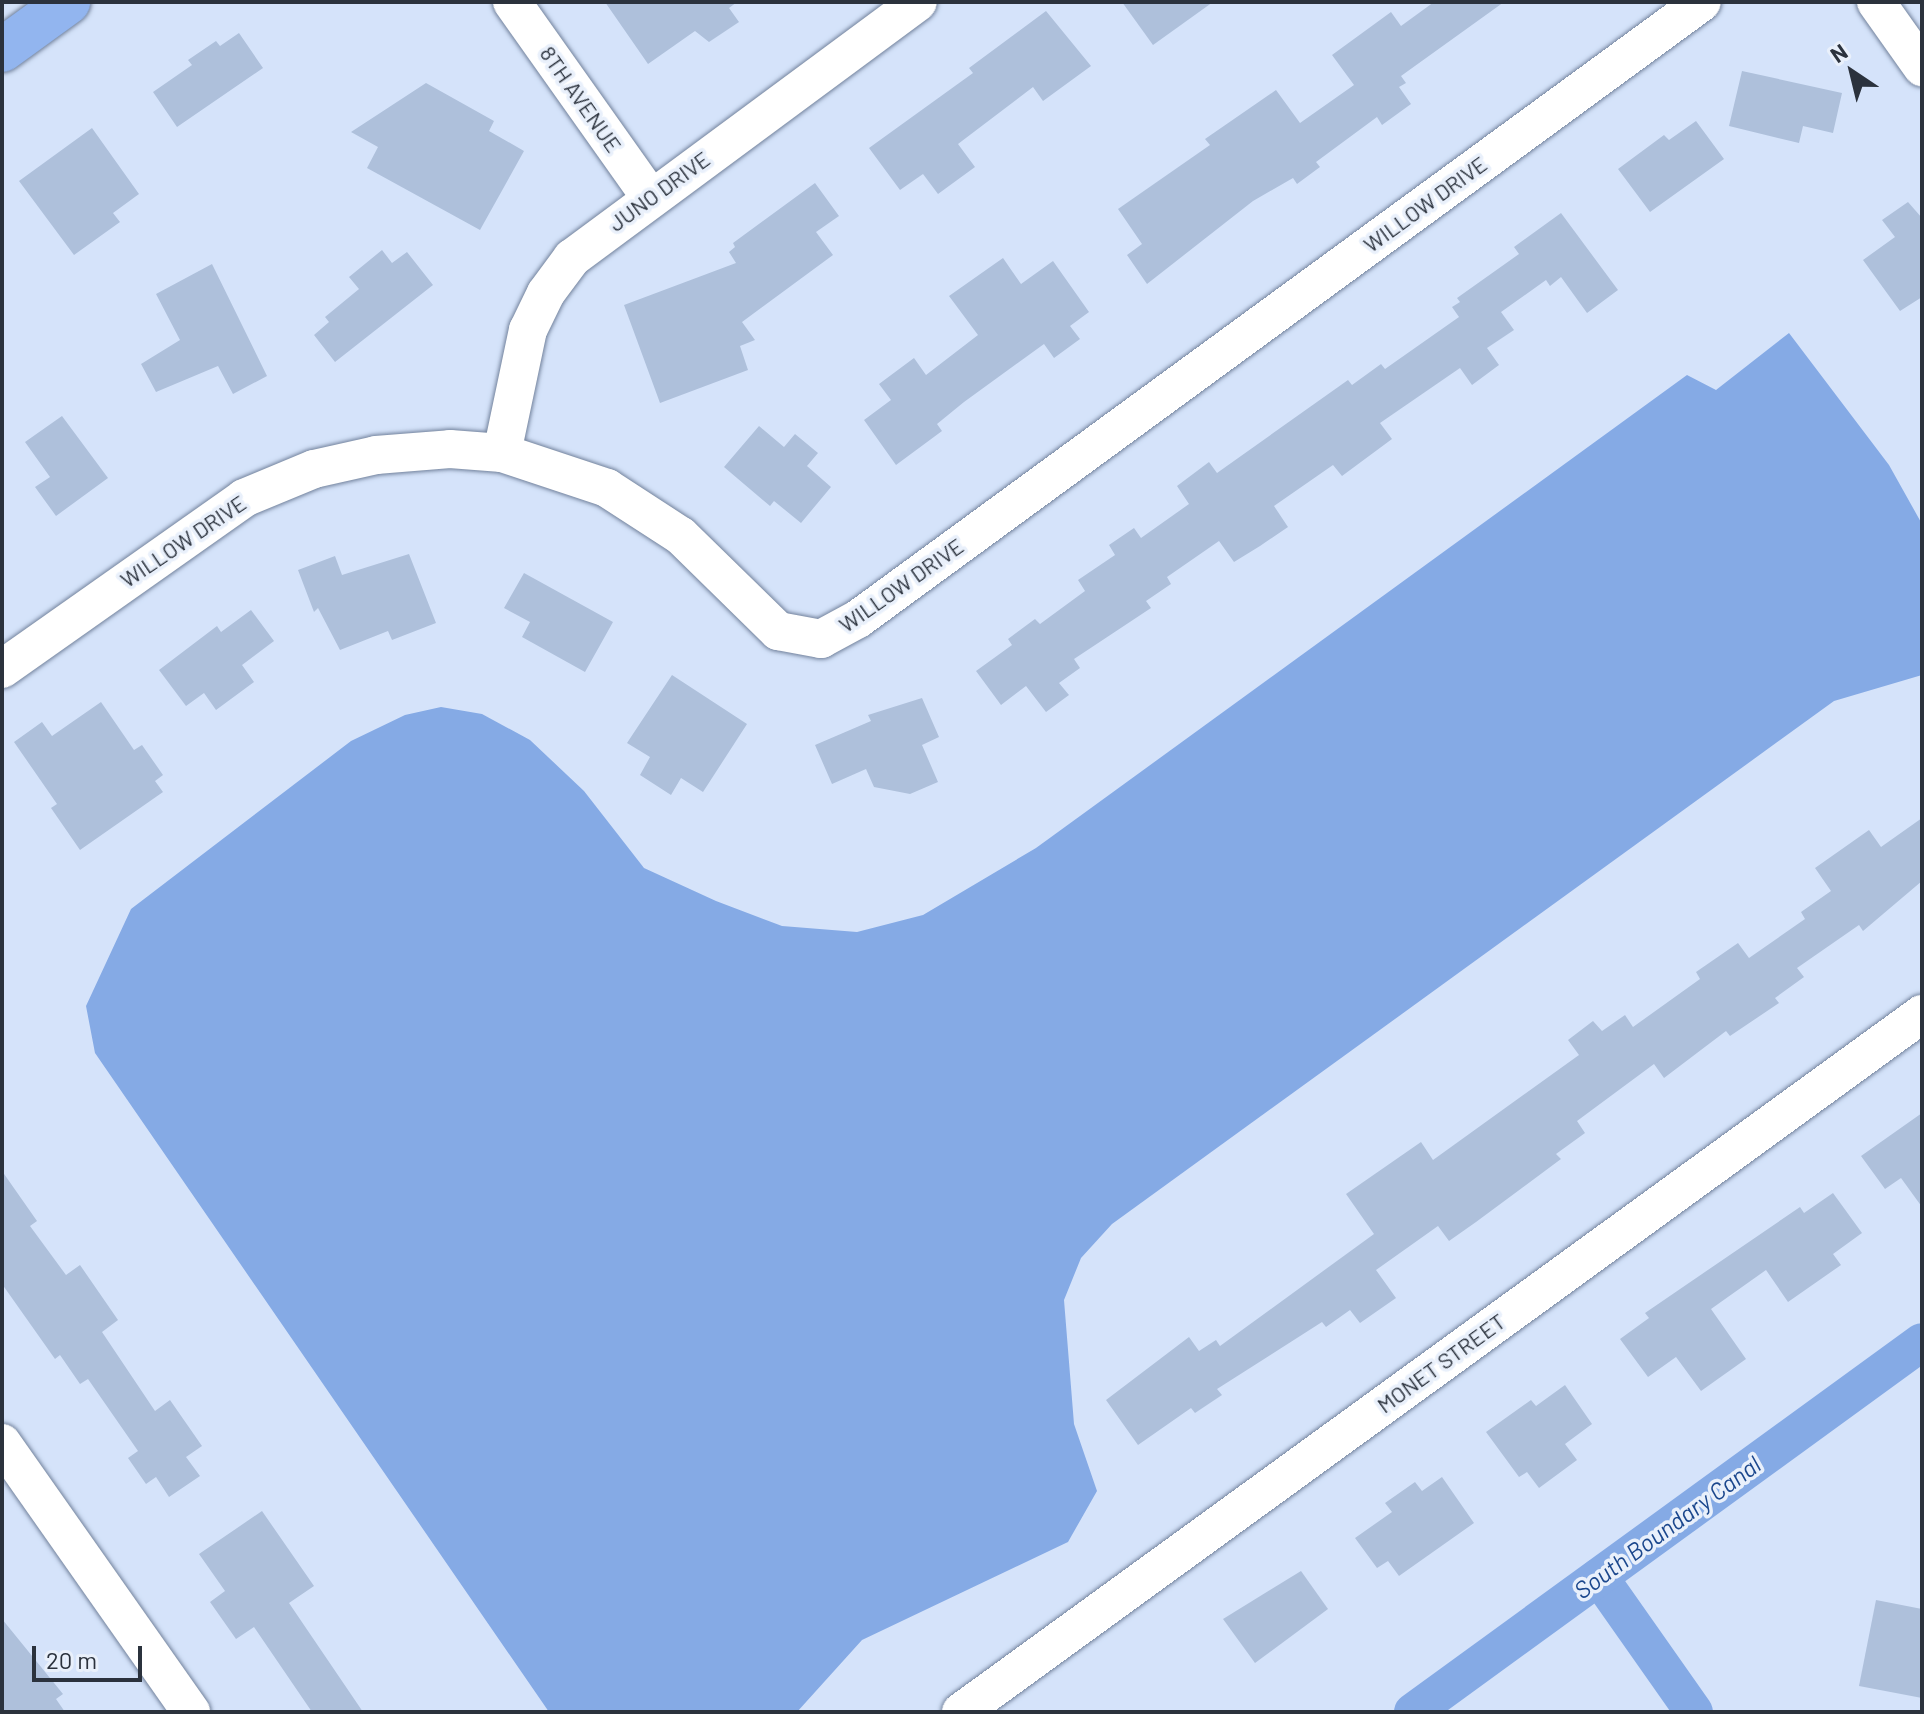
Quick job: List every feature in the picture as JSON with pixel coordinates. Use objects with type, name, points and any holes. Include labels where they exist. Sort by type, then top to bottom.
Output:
[{"type":"main road","points":[[2,50],[68,2]]},
{"type":"street","name":"8TH AVENUE","points":[[512,2],[650,197]]},
{"type":"street","name":"JUNO DRIVE","points":[[502,453],[516,370],[546,293],[572,258],[650,197],[918,2]]},
{"type":"street","name":"WILLOW DRIVE","points":[[2,669],[244,498],[314,469],[376,455],[450,449],[502,453],[567,472],[642,507],[681,536],[778,631],[821,639],[858,619],[1702,2]]},
{"type":"street","points":[[1876,2],[1922,67]]},
{"type":"street","name":"MONET STREET","points":[[961,1712],[1922,1014]]},
{"type":"street","points":[[2,1443],[191,1712]]},
{"type":"water","points":[[1789,333],[1889,465],[1922,524],[1922,675],[1834,701],[1112,1224],[1081,1258],[1064,1300],[1074,1424],[1097,1491],[1068,1542],[862,1640],[797,1712],[549,1712],[95,1053],[86,1006],[131,909],[351,741],[405,715],[441,707],[482,714],[530,740],[584,791],[644,868],[716,901],[782,926],[857,932],[923,915],[1036,848],[1687,375],[1716,390]]},
{"type":"building","points":[[605,2],[737,2],[729,8],[739,22],[709,42],[695,31],[648,64]]},
{"type":"building","points":[[1122,2],[1213,2],[1153,45]]},
{"type":"building","points":[[1434,2],[1504,2],[1401,76],[1406,83],[1399,87],[1411,104],[1382,125],[1377,117],[1316,162],[1320,167],[1297,184],[1293,178],[1253,201],[1147,284],[1127,255],[1142,244],[1118,209],[1210,145],[1205,139],[1276,90],[1300,123],[1354,85],[1332,55],[1391,12],[1401,26]]},
{"type":"building","points":[[1046,11],[1091,66],[1043,101],[1033,87],[958,144],[975,167],[938,194],[923,174],[900,190],[869,148],[973,73],[969,68]]},
{"type":"building","points":[[239,33],[263,68],[177,127],[153,92],[192,65],[188,60],[216,41],[220,46]]},
{"type":"building","points":[[1742,71],[1842,93],[1833,133],[1803,126],[1799,143],[1729,126]]},
{"type":"building","points":[[426,83],[494,121],[489,131],[524,151],[480,230],[367,168],[378,147],[351,132]]},
{"type":"building","points":[[1696,121],[1724,159],[1650,212],[1618,169],[1664,135],[1669,140]]},
{"type":"building","points":[[92,128],[139,194],[113,213],[120,222],[74,255],[19,181]]},
{"type":"building","points":[[815,183],[839,216],[816,232],[833,255],[742,322],[755,340],[740,346],[748,370],[660,403],[624,305],[736,263],[729,252],[735,247],[733,243]]},
{"type":"building","points":[[1908,202],[1922,218],[1922,297],[1900,311],[1863,260],[1895,237],[1882,220]]},
{"type":"building","points":[[1561,213],[1618,290],[1587,313],[1561,277],[1550,286],[1546,280],[1501,312],[1514,330],[1487,348],[1499,365],[1472,385],[1460,368],[1380,423],[1392,439],[1342,476],[1333,465],[1274,506],[1288,527],[1260,546],[1234,562],[1219,541],[1167,577],[1171,584],[1146,601],[1151,608],[1074,659],[1080,668],[1059,683],[1069,695],[1046,712],[1026,686],[1001,705],[976,671],[1012,645],[1008,639],[1035,619],[1040,624],[1085,591],[1078,580],[1115,555],[1109,545],[1134,528],[1141,538],[1189,504],[1177,486],[1209,462],[1217,473],[1348,380],[1352,385],[1381,364],[1385,369],[1459,317],[1452,307],[1460,302],[1457,298],[1519,254],[1514,247]]},
{"type":"building","points":[[382,250],[392,263],[407,252],[433,285],[335,362],[314,335],[329,322],[325,317],[359,289],[349,277]]},
{"type":"building","points":[[1003,258],[1021,284],[1053,261],[1089,312],[1070,326],[1080,339],[1054,358],[1044,344],[937,424],[942,431],[896,465],[864,420],[891,400],[879,384],[914,358],[926,375],[978,335],[949,296]]},
{"type":"building","points":[[212,264],[267,376],[233,394],[218,366],[156,392],[141,364],[180,340],[156,294]]},
{"type":"building","points":[[62,416],[108,478],[56,516],[35,487],[50,477],[25,442]]},
{"type":"building","points":[[759,426],[784,447],[795,434],[818,453],[807,466],[831,487],[801,523],[774,501],[770,506],[724,467]]},
{"type":"building","points":[[409,554],[436,623],[392,640],[388,631],[340,650],[318,608],[314,612],[298,570],[335,556],[342,575]]},
{"type":"building","points":[[524,573],[613,622],[585,672],[522,637],[530,622],[504,608]]},
{"type":"building","points":[[251,610],[274,641],[242,665],[254,682],[216,710],[204,693],[186,706],[159,670],[217,626],[221,632]]},
{"type":"building","points":[[672,675],[747,724],[703,792],[681,778],[671,795],[640,775],[650,757],[627,743]]},
{"type":"building","points":[[922,698],[939,737],[922,745],[938,782],[910,794],[874,787],[866,769],[832,784],[815,745],[871,721],[868,715]]},
{"type":"building","points":[[101,702],[134,750],[142,745],[163,775],[155,781],[163,792],[80,850],[51,808],[57,804],[14,742],[42,722],[52,736]]},
{"type":"building","points":[[1922,818],[1922,881],[1863,931],[1859,925],[1797,968],[1804,977],[1775,998],[1779,1003],[1730,1036],[1726,1031],[1664,1078],[1654,1064],[1577,1121],[1585,1133],[1556,1154],[1561,1159],[1476,1222],[1449,1241],[1438,1226],[1376,1270],[1396,1298],[1360,1323],[1350,1310],[1326,1327],[1322,1322],[1217,1389],[1222,1395],[1195,1413],[1191,1408],[1138,1445],[1106,1400],[1189,1337],[1199,1351],[1216,1340],[1220,1346],[1374,1234],[1346,1194],[1421,1142],[1433,1160],[1579,1055],[1568,1040],[1593,1021],[1602,1031],[1625,1015],[1633,1027],[1700,979],[1696,972],[1738,943],[1749,958],[1805,919],[1801,912],[1831,891],[1815,868],[1869,830],[1881,847]]},
{"type":"building","points":[[1922,1113],[1922,1207],[1901,1178],[1885,1189],[1861,1156]]},
{"type":"building","points":[[2,1171],[37,1221],[30,1226],[66,1275],[80,1265],[118,1320],[102,1332],[155,1411],[170,1400],[202,1446],[186,1457],[200,1476],[169,1497],[156,1477],[146,1484],[128,1458],[138,1451],[88,1379],[80,1384],[60,1355],[55,1359],[2,1284]]},
{"type":"building","points":[[1833,1193],[1862,1233],[1833,1254],[1841,1265],[1788,1302],[1766,1270],[1711,1309],[1746,1359],[1701,1391],[1676,1357],[1648,1377],[1620,1339],[1649,1318],[1645,1313],[1800,1207],[1804,1213]]},
{"type":"building","points":[[1565,1385],[1592,1424],[1565,1444],[1577,1460],[1539,1488],[1527,1472],[1519,1477],[1486,1432],[1531,1400],[1536,1406]]},
{"type":"building","points":[[1442,1477],[1474,1523],[1399,1576],[1388,1561],[1377,1568],[1355,1538],[1392,1512],[1385,1503],[1415,1482],[1422,1491]]},
{"type":"building","points":[[262,1511],[314,1586],[289,1603],[363,1712],[312,1712],[254,1627],[236,1639],[210,1602],[225,1591],[199,1554]]},
{"type":"building","points":[[1301,1571],[1328,1609],[1255,1663],[1223,1619]]},
{"type":"building","points":[[1876,1600],[1922,1609],[1922,1698],[1859,1686]]},
{"type":"building","points":[[2,1619],[63,1694],[56,1699],[65,1712],[2,1712]]},
{"type":"waterway","name":"South Boundary Canal","points":[[1413,1712],[1922,1342]]},
{"type":"waterway","points":[[1599,1577],[1694,1712]]}]
